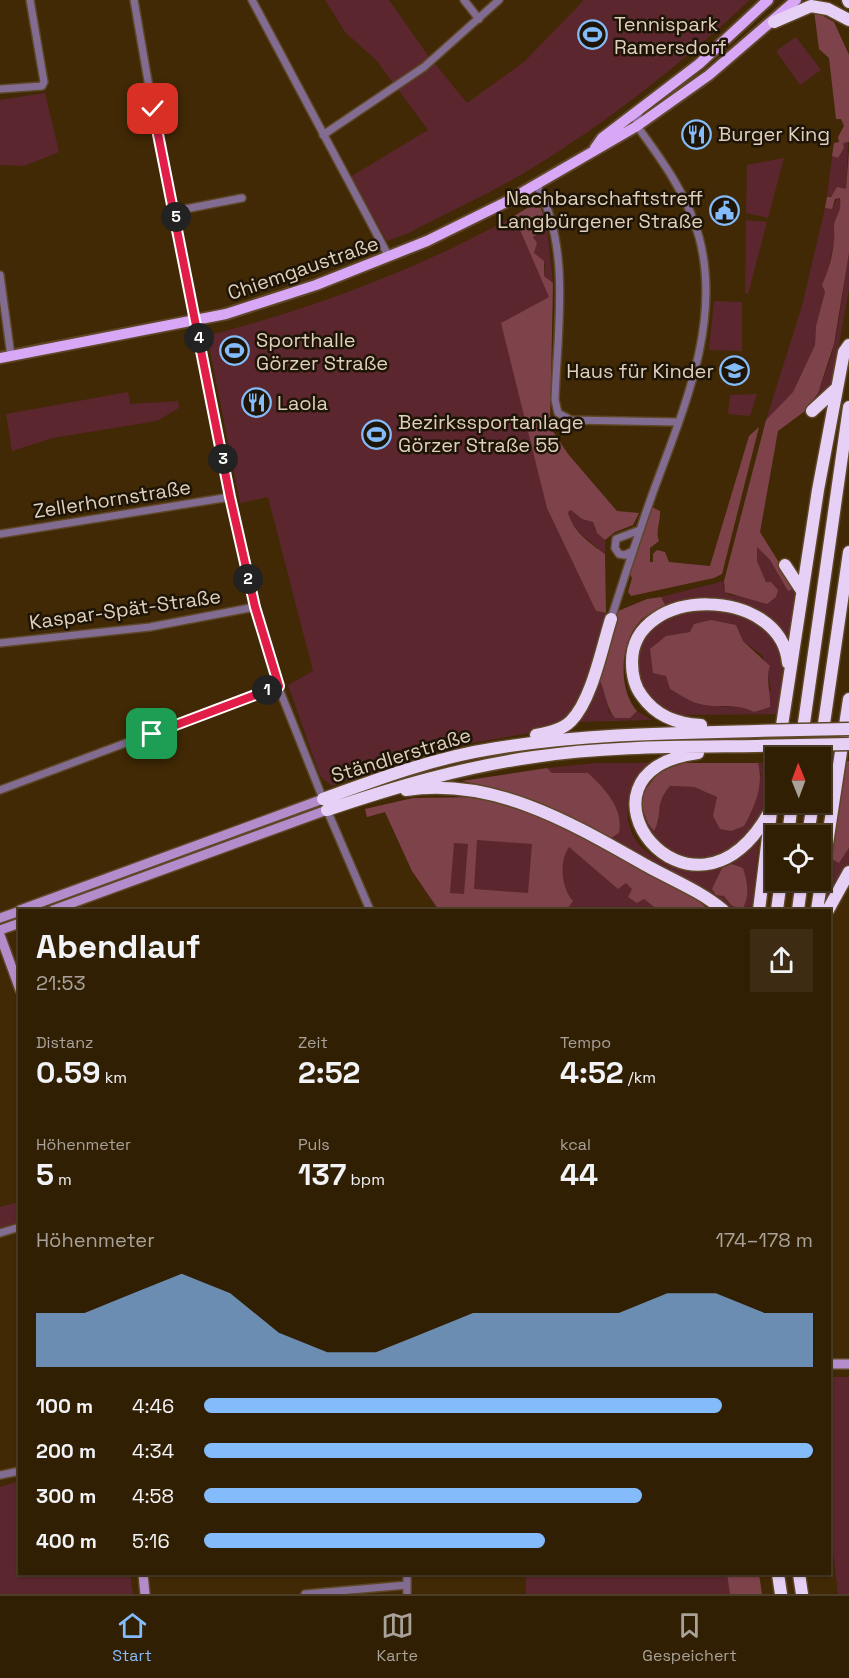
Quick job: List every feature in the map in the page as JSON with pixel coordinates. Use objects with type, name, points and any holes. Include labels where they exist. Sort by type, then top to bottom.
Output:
[{"type":"highway","points":[[774,22],[811,6],[828,9],[849,20]]},
{"type":"highway","points":[[779,747],[802,591],[837,388],[844,352],[849,345]]},
{"type":"highway","points":[[812,411],[837,388]]},
{"type":"highway","points":[[800,747],[849,407]]},
{"type":"highway","points":[[821,747],[849,552]]},
{"type":"highway","points":[[785,565],[802,591]]},
{"type":"highway","points":[[751,731],[732,726],[689,724],[661,715],[648,705],[633,678],[632,663],[635,644],[645,628],[656,618],[672,610],[693,605],[736,608],[769,624],[778,635],[786,654],[789,676]]},
{"type":"highway","points":[[496,748],[506,740],[545,734],[571,722],[581,707],[611,619]]},
{"type":"highway","points":[[817,909],[849,699]]},
{"type":"highway","name":"Ständlerstraße","points":[[325,804],[423,764],[496,748],[608,735],[849,729]]},
{"type":"highway","name":"Ständlerstraße","points":[[325,804],[453,772],[534,756],[614,749],[849,744]]},
{"type":"highway","points":[[729,746],[720,750],[669,758],[650,773],[640,786],[636,801],[637,820],[646,839],[663,855],[675,860],[690,864],[719,860],[745,846],[758,832],[769,813]]},
{"type":"highway","points":[[386,790],[463,790],[510,798],[538,808],[599,839],[721,909]]},
{"type":"highway","points":[[759,909],[770,813]]},
{"type":"highway","points":[[829,909],[849,872]]},
{"type":"highway","points":[[777,909],[780,891]]},
{"type":"highway","points":[[798,909],[801,891]]},
{"type":"highway","points":[[778,1575],[781,1594]]},
{"type":"highway","points":[[799,1575],[802,1594]]},
{"type":"main road","name":"Chiemgaustraße","points":[[595,148],[602,138],[699,64],[768,0]]},
{"type":"main road","name":"Chiemgaustraße","points":[[6,357],[196,321],[316,285],[389,257],[504,203],[595,148],[612,142],[638,126],[709,75],[774,22],[796,0]]},
{"type":"main road","name":"Ständlerstraße","points":[[56,909],[325,804]]},
{"type":"main road","name":"Ständlerstraße","points":[[26,909],[325,804]]},
{"type":"main road","name":"Ständlerstraße","points":[[0,918],[18,912]]},
{"type":"main road","points":[[18,924],[0,932],[18,984]]},
{"type":"main road","points":[[831,1364],[849,1364]]},
{"type":"main road","points":[[143,1575],[145,1594]]},
{"type":"street","points":[[0,89],[35,88],[43,84],[30,0]]},
{"type":"street","points":[[134,0],[159,143],[175,211],[230,497],[255,607],[279,686],[370,909]]},
{"type":"street","points":[[252,0],[389,257]]},
{"type":"street","points":[[464,0],[479,19]]},
{"type":"street","points":[[322,135],[424,67],[499,0]]},
{"type":"street","points":[[611,619],[693,375],[704,328],[706,299],[699,236],[683,197],[638,126],[636,119],[641,109]]},
{"type":"street","points":[[536,184],[547,205],[554,241],[558,288],[556,408],[562,416],[571,420],[678,422]]},
{"type":"street","points":[[175,211],[242,198]]},
{"type":"street","points":[[0,275],[6,357]]},
{"type":"street","name":"Zellerhornstraße","points":[[0,534],[230,497]]},
{"type":"street","points":[[633,551],[625,555],[619,554],[615,548],[616,539],[640,530]]},
{"type":"street","name":"Kaspar-Spät-Straße","points":[[0,643],[150,627],[255,607]]},
{"type":"street","points":[[0,790],[279,686]]},
{"type":"street","points":[[0,1233],[18,1228]]},
{"type":"street","points":[[0,1475],[18,1471]]},
{"type":"street","points":[[407,1575],[407,1594]]},
{"type":"street","points":[[305,1594],[407,1585]]},
{"type":"shaded area","points":[[325,0],[389,0],[427,54],[467,103],[524,62],[584,0],[750,0],[646,89],[563,149],[488,193],[409,233],[387,241],[350,177],[428,130],[377,61],[345,32]]},
{"type":"shaded area","points":[[814,11],[834,22],[849,55],[849,142],[843,143],[844,148],[838,158],[832,156],[834,143],[839,142],[838,137],[844,126],[841,119],[836,119],[829,58],[819,49]]},
{"type":"shaded area","points":[[796,37],[821,70],[800,85],[776,51]]},
{"type":"shaded area","points":[[45,93],[59,152],[24,166],[0,165],[0,100]]},
{"type":"shaded area","points":[[848,142],[846,190],[827,197],[832,156],[838,158],[844,148],[842,143]]},
{"type":"shaded area","points":[[849,151],[849,253],[834,344],[818,393],[805,411],[778,431],[760,532],[795,588],[788,591],[770,560],[757,547],[757,561],[766,582],[771,582],[778,590],[776,597],[767,604],[725,592],[724,581],[766,420],[793,392],[815,345],[816,326],[825,292],[822,285],[831,258],[834,223],[839,210],[840,198],[835,199],[832,209],[825,208],[827,197],[831,197],[837,187],[846,189]]},
{"type":"shaded area","points":[[784,158],[768,218],[746,213],[747,165]]},
{"type":"shaded area","points":[[838,197],[841,212],[829,274],[822,285],[825,292],[816,326],[815,345],[793,392],[766,420],[802,306],[825,208],[832,209]]},
{"type":"shaded area","points":[[529,207],[541,208],[547,227],[533,237],[537,243],[534,253],[544,261],[544,276],[553,283],[550,427],[568,454],[617,511],[639,513],[633,525],[615,532],[605,540],[597,533],[593,522],[582,519],[571,510],[568,512],[578,531],[605,554],[606,613],[596,611],[547,508],[501,323],[549,297],[514,216]]},
{"type":"shaded area","name":"Bezirkssportanlage Görzer Straße 55","points":[[514,216],[550,297],[501,324],[596,611],[607,614],[582,695],[570,714],[561,723],[548,730],[425,751],[332,786],[320,776],[288,685],[313,671],[268,497],[240,503],[207,336],[286,313],[364,286],[440,254]]},
{"type":"shaded area","points":[[746,220],[767,222],[748,294],[745,293]]},
{"type":"shaded area","points":[[547,227],[553,283],[544,276],[545,265],[534,253],[537,243],[533,237]]},
{"type":"shaded area","points":[[849,253],[849,289],[832,383],[826,393],[805,411],[825,375],[831,355],[840,315]]},
{"type":"shaded area","points":[[714,301],[742,302],[742,351],[709,350]]},
{"type":"shaded area","points":[[128,392],[130,404],[178,401],[179,408],[157,421],[53,438],[12,451],[6,414]]},
{"type":"shaded area","points":[[757,394],[750,416],[728,414],[730,395]]},
{"type":"shaded area","points":[[759,427],[722,574],[714,578],[631,596],[628,592],[632,578],[629,573],[652,507],[660,511],[660,515],[659,541],[650,548],[650,562],[653,562],[653,554],[657,550],[665,552],[669,562],[710,566],[749,436]]},
{"type":"shaded area","points":[[571,510],[593,522],[595,530],[605,540],[605,554],[583,536],[570,521],[568,512]]},
{"type":"shaded area","points":[[756,546],[770,560],[788,591],[795,588],[790,638],[770,618],[742,604],[703,600],[662,608],[664,605],[661,597],[724,581],[723,587],[729,595],[736,596],[771,582],[766,582],[757,561]]},
{"type":"shaded area","points":[[661,597],[665,605],[641,620],[634,629],[625,652],[626,690],[637,711],[630,718],[615,718],[599,679],[618,611],[647,599]]},
{"type":"shaded area","points":[[714,609],[747,616],[764,626],[773,635],[779,647],[783,673],[777,714],[680,715],[658,704],[643,686],[637,664],[639,652],[651,630],[660,622],[673,616]],"holes":[[[690,632],[743,641],[763,656],[771,689],[754,712],[740,705],[723,707],[670,689],[666,676],[666,636]]]},
{"type":"shaded area","points":[[711,620],[736,625],[743,641],[770,666],[768,676],[770,707],[754,712],[739,707],[696,703],[670,689],[666,676],[653,673],[650,649],[666,636],[690,632],[694,624]]},
{"type":"shaded area","points":[[599,679],[606,692],[609,713],[630,718],[637,711],[652,720],[577,722],[590,706]]},
{"type":"shaded area","points":[[843,761],[849,761],[849,848],[839,863],[831,859]]},
{"type":"shaded area","points":[[596,763],[649,763],[629,797],[628,821],[634,837],[643,849],[672,865],[688,869],[722,868],[717,878],[724,896],[739,909],[730,909],[609,839],[588,773],[552,773],[547,768]]},
{"type":"shaded area","points":[[684,763],[758,763],[759,787],[752,811],[744,826],[731,831],[720,829],[713,816],[717,797],[694,787],[670,786],[660,804],[654,831],[640,803],[645,790],[660,771]]},
{"type":"shaded area","points":[[758,763],[765,763],[765,801],[761,814],[751,832],[732,849],[704,857],[677,854],[665,848],[645,826],[640,803],[648,823],[659,822],[660,802],[670,786],[694,787],[717,797],[761,776]]},
{"type":"shaded area","points":[[547,768],[552,773],[588,773],[606,792],[616,807],[619,815],[619,833],[609,839],[538,804],[501,790],[462,781]]},
{"type":"shaded area","points":[[482,797],[536,812],[695,898],[708,909],[657,909],[644,899],[637,903],[628,897],[632,889],[626,883],[618,889],[569,847],[564,860],[563,874],[566,889],[573,901],[568,908],[570,909],[438,909],[412,871],[385,812],[367,817],[365,809],[413,798]],"holes":[[[477,840],[532,844],[528,893],[474,889]],[[454,843],[468,844],[464,894],[450,893]]]},
{"type":"shaded area","points":[[413,798],[483,801],[696,909],[437,909],[412,871],[385,812],[367,817],[365,809]]},
{"type":"shaded area","points":[[759,839],[752,909],[743,909],[747,895],[746,879],[743,868],[732,864]]},
{"type":"shaded area","points":[[849,848],[849,864],[827,899],[824,898],[825,891],[831,891],[831,858],[839,862]]},
{"type":"shaded area","points":[[732,864],[743,868],[747,895],[743,909],[731,905],[724,896],[716,895],[712,889],[722,868]]},
{"type":"shaded area","points":[[18,1202],[18,1222],[0,1228],[0,1207]]},
{"type":"shaded area","points":[[831,1377],[849,1377],[849,1594],[838,1594],[831,1534]]},
{"type":"shaded area","points":[[18,1481],[18,1575],[130,1575],[133,1594],[0,1594],[0,1487]]},
{"type":"shaded area","points":[[526,1575],[727,1575],[730,1594],[526,1594]]},
{"type":"shaded area","points":[[727,1575],[759,1575],[762,1594],[730,1594]]},
{"type":"place","name":"Tennispark Ramersdorf","points":[[593,35]]},
{"type":"place","name":"Burger King","points":[[697,134]]},
{"type":"place","name":"Nachbarschaftstreff Langbürgener Straße","points":[[724,210]]},
{"type":"place","name":"Sporthalle Görzer Straße","points":[[235,351]]},
{"type":"place","name":"Haus für Kinder","points":[[735,371]]},
{"type":"place","name":"Laola","points":[[256,403]]},
{"type":"place","name":"Bezirkssportanlage Görzer Straße 55","points":[[377,434]]},
{"type":"route","points":[[152,734],[279,686],[248,580],[153,109]]}]
